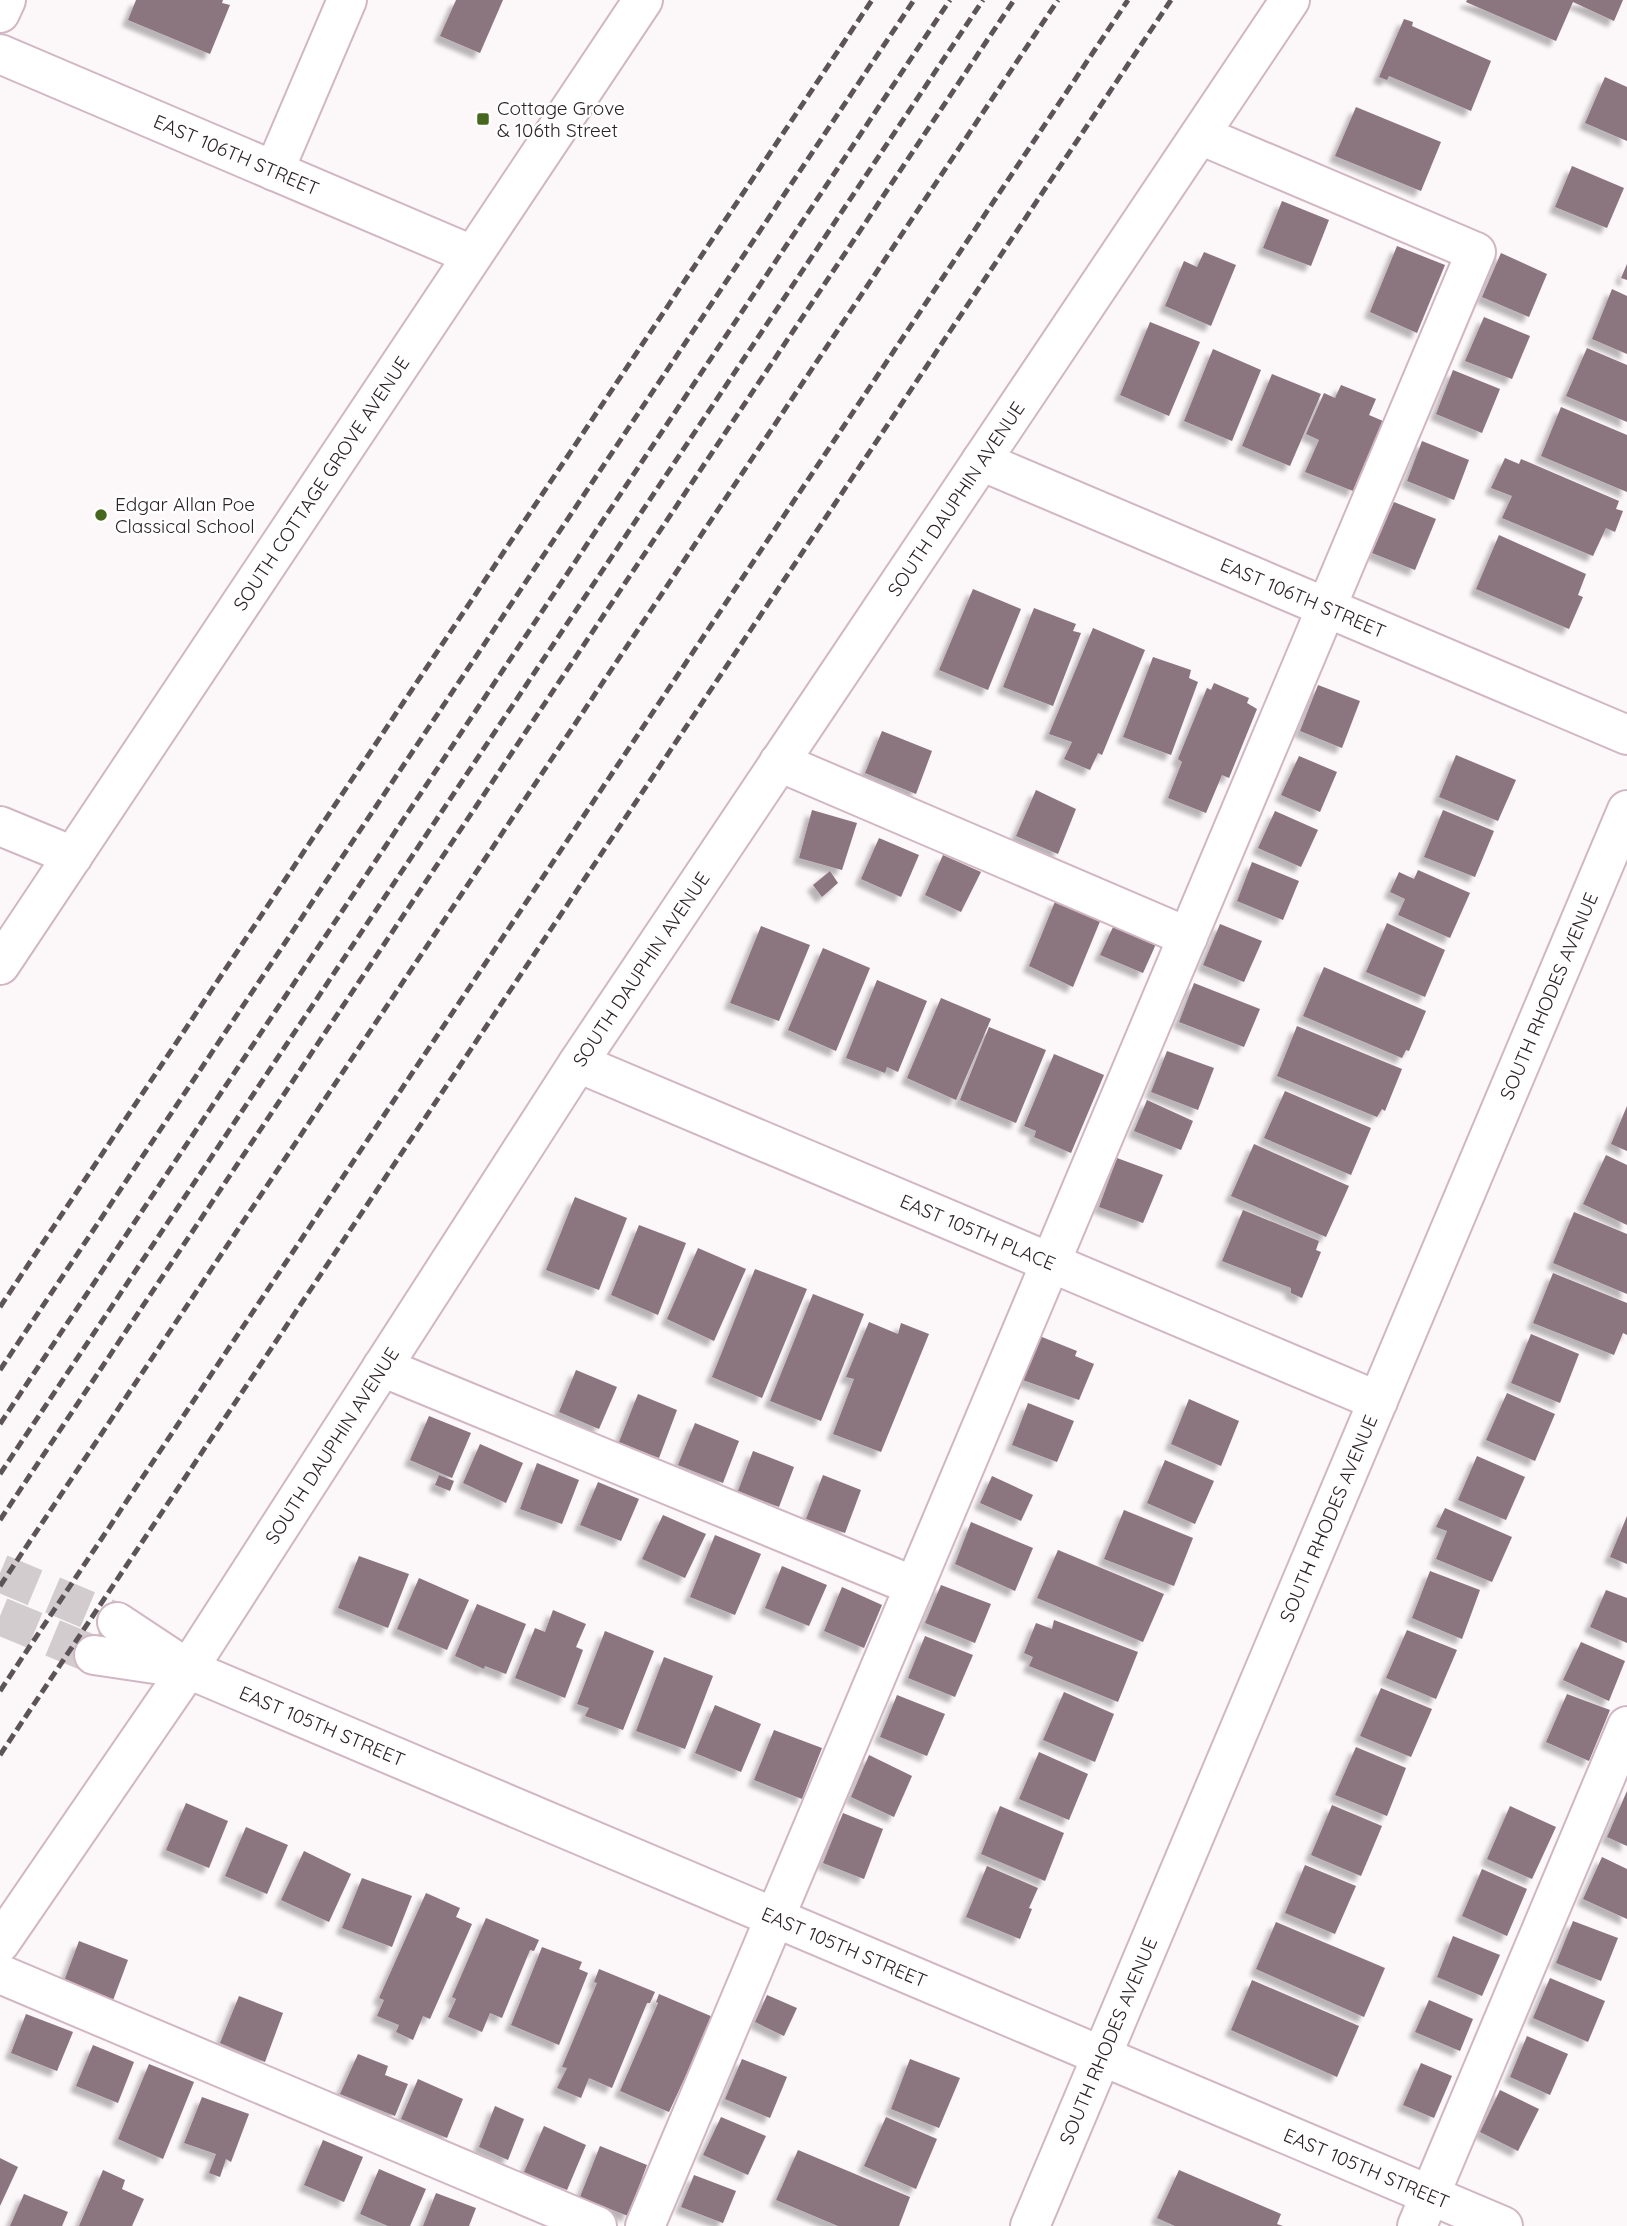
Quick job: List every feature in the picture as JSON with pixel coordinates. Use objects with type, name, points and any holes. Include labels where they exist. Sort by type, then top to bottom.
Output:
[{"type":"street","points":[[0,13],[6,0]]},
{"type":"street","points":[[274,171],[347,0]]},
{"type":"street","name":"SOUTH COTTAGE GROVE AVENUE","points":[[0,965],[643,0]]},
{"type":"street","name":"SOUTH DAUPHIN AVENUE","points":[[0,1943],[188,1669],[578,1063],[1290,0]]},
{"type":"street","name":"EAST 106TH STREET","points":[[0,54],[472,256]]},
{"type":"street","points":[[645,2226],[1476,252],[1200,135]]},
{"type":"street","name":"EAST 106TH STREET","points":[[981,461],[1627,735]]},
{"type":"street","points":[[779,762],[1188,937]]},
{"type":"street","name":"SOUTH RHODES AVENUE","points":[[1030,2226],[1627,810]]},
{"type":"street","points":[[0,826],[73,856]]},
{"type":"street","name":"EAST 105TH PLACE","points":[[578,1063],[1378,1401]]},
{"type":"street","points":[[382,1367],[914,1586]]},
{"type":"street","name":"EAST 105TH STREET","points":[[117,1622],[188,1669],[1102,2056],[1423,2211],[1503,2226]]},
{"type":"street","name":"EAST 105TH STREET","points":[[94,1655],[188,1669]]},
{"type":"street","points":[[1423,2211],[1627,1726]]},
{"type":"street","points":[[0,1974],[597,2226]]},
{"type":"building","points":[[136,0],[223,0],[222,3],[230,5],[210,54],[128,20]]},
{"type":"building","points":[[456,0],[503,0],[480,53],[440,36]]},
{"type":"building","points":[[1623,0],[1614,21],[1573,2],[1556,41],[1466,2]]},
{"type":"building","points":[[1404,19],[1413,22],[1412,26],[1491,61],[1471,111],[1389,76],[1387,80],[1379,77]]},
{"type":"building","points":[[1605,77],[1627,87],[1627,141],[1585,123]]},
{"type":"building","points":[[1356,107],[1441,142],[1421,191],[1335,156]]},
{"type":"building","points":[[1572,166],[1624,188],[1607,228],[1555,207]]},
{"type":"building","points":[[1282,201],[1329,220],[1311,266],[1263,248]]},
{"type":"building","points":[[1397,246],[1445,265],[1417,333],[1370,312]]},
{"type":"building","points":[[1204,252],[1236,265],[1211,326],[1165,306],[1184,261],[1197,267]]},
{"type":"building","points":[[1501,253],[1547,274],[1529,317],[1482,297]]},
{"type":"building","points":[[1627,264],[1627,280],[1621,278]]},
{"type":"building","points":[[1612,289],[1627,296],[1627,354],[1592,339]]},
{"type":"building","points":[[1484,317],[1530,336],[1512,379],[1465,361]]},
{"type":"building","points":[[1150,322],[1200,342],[1169,416],[1120,395]]},
{"type":"building","points":[[1587,348],[1627,365],[1627,422],[1566,396]]},
{"type":"building","points":[[1213,349],[1261,370],[1232,441],[1184,421]]},
{"type":"building","points":[[1453,370],[1500,389],[1482,433],[1436,414]]},
{"type":"building","points":[[1272,374],[1321,394],[1290,466],[1242,446]]},
{"type":"building","points":[[1341,385],[1376,399],[1369,415],[1383,421],[1353,491],[1305,472],[1319,440],[1306,434],[1324,393],[1335,398]]},
{"type":"building","points":[[1561,407],[1627,435],[1627,492],[1541,456]]},
{"type":"building","points":[[1422,441],[1469,460],[1454,500],[1407,481]]},
{"type":"building","points":[[1505,458],[1519,464],[1521,459],[1619,501],[1616,509],[1623,511],[1615,532],[1606,528],[1593,556],[1502,518],[1512,496],[1491,488]]},
{"type":"building","points":[[1394,502],[1436,519],[1415,570],[1372,553]]},
{"type":"building","points":[[1499,535],[1586,574],[1578,595],[1583,597],[1569,629],[1476,589]]},
{"type":"building","points":[[973,589],[1021,609],[988,690],[939,670]]},
{"type":"building","points":[[1034,608],[1076,624],[1073,631],[1081,633],[1053,706],[1003,687]]},
{"type":"building","points":[[1093,628],[1145,650],[1102,755],[1098,753],[1090,770],[1064,759],[1072,742],[1049,734]]},
{"type":"building","points":[[1153,657],[1191,670],[1189,678],[1198,682],[1171,755],[1123,737]]},
{"type":"building","points":[[1214,683],[1249,698],[1247,703],[1257,709],[1229,778],[1222,775],[1206,813],[1168,798],[1182,762],[1178,759],[1207,688],[1211,690]]},
{"type":"building","points":[[1318,685],[1360,701],[1342,748],[1300,731]]},
{"type":"building","points":[[882,731],[932,751],[916,794],[865,773]]},
{"type":"building","points":[[1456,755],[1516,780],[1498,821],[1439,797]]},
{"type":"building","points":[[1299,756],[1337,772],[1320,812],[1281,795]]},
{"type":"building","points":[[1036,790],[1076,809],[1058,854],[1016,836]]},
{"type":"building","points":[[812,810],[857,823],[842,870],[799,858]]},
{"type":"building","points":[[1443,810],[1494,831],[1475,877],[1424,857]]},
{"type":"building","points":[[1275,811],[1318,830],[1301,867],[1258,848]]},
{"type":"building","points":[[879,838],[919,855],[901,897],[861,879]]},
{"type":"building","points":[[943,855],[981,872],[961,912],[925,895]]},
{"type":"building","points":[[1252,862],[1299,881],[1283,920],[1237,901]]},
{"type":"building","points":[[1418,870],[1470,893],[1450,938],[1398,915],[1405,899],[1390,892],[1399,872],[1414,879]]},
{"type":"building","points":[[830,871],[838,883],[822,897],[813,885]]},
{"type":"building","points":[[1056,899],[1101,919],[1073,987],[1029,966]]},
{"type":"building","points":[[1387,923],[1445,950],[1425,997],[1366,972]]},
{"type":"building","points":[[1220,924],[1262,941],[1244,982],[1203,965]]},
{"type":"building","points":[[1114,925],[1156,944],[1143,973],[1100,955]]},
{"type":"building","points":[[761,926],[810,945],[779,1021],[730,1003]]},
{"type":"building","points":[[823,948],[870,968],[836,1051],[788,1030]]},
{"type":"building","points":[[1324,967],[1426,1011],[1409,1051],[1406,1050],[1402,1058],[1303,1016]]},
{"type":"building","points":[[877,980],[927,1001],[898,1072],[887,1067],[885,1073],[846,1058]]},
{"type":"building","points":[[1194,983],[1260,1009],[1244,1047],[1179,1022]]},
{"type":"building","points":[[941,998],[991,1019],[956,1100],[907,1078]]},
{"type":"building","points":[[1297,1026],[1402,1069],[1385,1111],[1382,1109],[1377,1117],[1277,1076]]},
{"type":"building","points":[[989,1027],[1046,1050],[1016,1123],[960,1100]]},
{"type":"building","points":[[1167,1051],[1214,1068],[1198,1110],[1151,1092]]},
{"type":"building","points":[[1054,1054],[1104,1075],[1071,1153],[1034,1137],[1036,1131],[1024,1126]]},
{"type":"building","points":[[1285,1091],[1371,1128],[1351,1175],[1264,1138]]},
{"type":"building","points":[[1147,1100],[1193,1121],[1181,1150],[1134,1131]]},
{"type":"building","points":[[1627,1106],[1627,1151],[1611,1144]]},
{"type":"building","points":[[1254,1144],[1349,1186],[1326,1237],[1231,1196]]},
{"type":"building","points":[[1606,1155],[1627,1165],[1627,1225],[1583,1204]]},
{"type":"building","points":[[1117,1158],[1163,1175],[1143,1223],[1099,1207]]},
{"type":"building","points":[[575,1197],[627,1218],[599,1290],[546,1270]]},
{"type":"building","points":[[1243,1210],[1319,1241],[1316,1250],[1321,1252],[1302,1298],[1291,1293],[1291,1288],[1222,1261]]},
{"type":"building","points":[[1574,1212],[1627,1234],[1627,1294],[1553,1263]]},
{"type":"building","points":[[639,1225],[686,1243],[658,1315],[611,1295]]},
{"type":"building","points":[[698,1248],[746,1269],[714,1341],[667,1319]]},
{"type":"building","points":[[755,1269],[807,1289],[762,1398],[712,1377]]},
{"type":"building","points":[[1553,1273],[1627,1303],[1627,1335],[1623,1333],[1614,1355],[1533,1323]]},
{"type":"building","points":[[813,1294],[864,1314],[821,1421],[770,1401]]},
{"type":"building","points":[[869,1322],[898,1334],[901,1323],[929,1334],[881,1452],[833,1434],[854,1379],[846,1377]]},
{"type":"building","points":[[1531,1334],[1579,1354],[1560,1403],[1511,1383]]},
{"type":"building","points":[[1037,1335],[1077,1351],[1075,1356],[1094,1364],[1079,1400],[1020,1379]]},
{"type":"building","points":[[576,1370],[617,1387],[599,1429],[559,1412]]},
{"type":"building","points":[[1507,1393],[1555,1414],[1535,1461],[1486,1440]]},
{"type":"building","points":[[638,1394],[677,1410],[659,1458],[619,1442]]},
{"type":"building","points":[[1189,1399],[1239,1421],[1221,1466],[1171,1444]]},
{"type":"building","points":[[1028,1403],[1074,1421],[1057,1462],[1012,1445]]},
{"type":"building","points":[[429,1416],[471,1433],[452,1478],[410,1460]]},
{"type":"building","points":[[695,1423],[739,1441],[723,1483],[678,1465]]},
{"type":"building","points":[[480,1444],[523,1463],[506,1503],[463,1483]]},
{"type":"building","points":[[753,1451],[794,1467],[779,1507],[738,1491]]},
{"type":"building","points":[[1477,1456],[1525,1477],[1506,1520],[1458,1500]]},
{"type":"building","points":[[1165,1460],[1214,1481],[1195,1524],[1147,1503]]},
{"type":"building","points":[[537,1463],[579,1480],[562,1524],[520,1509]]},
{"type":"building","points":[[439,1475],[454,1481],[450,1491],[435,1485]]},
{"type":"building","points":[[823,1475],[861,1490],[845,1533],[806,1519]]},
{"type":"building","points":[[992,1476],[1033,1495],[1021,1521],[980,1503]]},
{"type":"building","points":[[598,1482],[639,1499],[621,1541],[580,1525]]},
{"type":"building","points":[[1445,1508],[1512,1537],[1492,1582],[1436,1559],[1447,1531],[1436,1527]]},
{"type":"building","points":[[1124,1510],[1193,1538],[1174,1586],[1104,1559]]},
{"type":"building","points":[[663,1515],[706,1534],[685,1578],[642,1559]]},
{"type":"building","points":[[1627,1516],[1627,1564],[1610,1557]]},
{"type":"building","points":[[971,1522],[1033,1548],[1015,1591],[955,1564]]},
{"type":"building","points":[[715,1535],[761,1554],[735,1615],[690,1597]]},
{"type":"building","points":[[1058,1550],[1164,1594],[1143,1642],[1037,1598]]},
{"type":"building","points":[[359,1556],[409,1574],[388,1628],[338,1608]]},
{"type":"building","points":[[782,1566],[827,1585],[809,1626],[765,1608]]},
{"type":"building","points":[[1430,1571],[1480,1590],[1462,1639],[1412,1618]]},
{"type":"building","points":[[419,1578],[469,1600],[447,1650],[397,1629]]},
{"type":"building","points":[[941,1585],[991,1604],[975,1643],[925,1623]]},
{"type":"building","points":[[842,1587],[882,1605],[864,1648],[824,1631]]},
{"type":"building","points":[[1606,1590],[1627,1598],[1627,1643],[1590,1627]]},
{"type":"building","points":[[477,1604],[526,1624],[506,1674],[485,1666],[484,1669],[455,1656]]},
{"type":"building","points":[[553,1610],[586,1624],[576,1647],[583,1650],[565,1698],[515,1678],[535,1628],[545,1632]]},
{"type":"building","points":[[1054,1620],[1138,1652],[1118,1702],[1029,1666],[1033,1657],[1024,1653],[1036,1623],[1052,1629]]},
{"type":"building","points":[[1407,1630],[1457,1650],[1436,1699],[1386,1678]]},
{"type":"building","points":[[605,1631],[654,1651],[623,1730],[585,1716],[589,1708],[577,1704]]},
{"type":"building","points":[[925,1636],[973,1655],[955,1697],[908,1678]]},
{"type":"building","points":[[1581,1642],[1625,1661],[1609,1701],[1563,1680]]},
{"type":"building","points":[[664,1657],[713,1676],[685,1749],[636,1731]]},
{"type":"building","points":[[1381,1688],[1432,1709],[1411,1757],[1360,1736]]},
{"type":"building","points":[[1064,1692],[1114,1714],[1095,1762],[1043,1740]]},
{"type":"building","points":[[1567,1694],[1610,1710],[1589,1761],[1546,1742]]},
{"type":"building","points":[[897,1695],[945,1714],[927,1756],[880,1737]]},
{"type":"building","points":[[715,1705],[761,1724],[741,1772],[695,1753]]},
{"type":"building","points":[[774,1730],[822,1748],[802,1799],[754,1780]]},
{"type":"building","points":[[1356,1747],[1406,1768],[1387,1816],[1335,1795]]},
{"type":"building","points":[[1039,1752],[1088,1774],[1069,1820],[1019,1799]]},
{"type":"building","points":[[869,1755],[912,1776],[894,1817],[851,1797]]},
{"type":"building","points":[[1627,1791],[1627,1846],[1607,1837]]},
{"type":"building","points":[[186,1803],[228,1821],[209,1868],[166,1850]]},
{"type":"building","points":[[1332,1805],[1382,1826],[1361,1876],[1311,1855]]},
{"type":"building","points":[[1000,1806],[1064,1833],[1045,1881],[981,1854]]},
{"type":"building","points":[[1510,1806],[1556,1827],[1532,1879],[1487,1859]]},
{"type":"building","points":[[843,1813],[883,1829],[864,1879],[823,1863]]},
{"type":"building","points":[[246,1827],[288,1845],[267,1894],[225,1876]]},
{"type":"building","points":[[304,1851],[351,1874],[329,1922],[281,1900]]},
{"type":"building","points":[[1602,1857],[1627,1869],[1627,1919],[1583,1899]]},
{"type":"building","points":[[1305,1865],[1356,1886],[1335,1934],[1285,1913]]},
{"type":"building","points":[[987,1866],[1038,1888],[1020,1939],[966,1917]]},
{"type":"building","points":[[1482,1869],[1527,1889],[1507,1936],[1462,1916]]},
{"type":"building","points":[[362,1878],[412,1896],[392,1947],[342,1928]]},
{"type":"building","points":[[426,1893],[460,1908],[456,1917],[472,1924],[430,2019],[423,2016],[413,2040],[396,2032],[399,2025],[377,2016],[384,2000],[379,1998]]},
{"type":"building","points":[[486,1918],[539,1940],[534,1951],[530,1950],[502,2018],[490,2013],[482,2032],[448,2017],[456,1999],[452,1997]]},
{"type":"building","points":[[1573,1921],[1618,1938],[1601,1981],[1556,1963]]},
{"type":"building","points":[[1276,1922],[1385,1968],[1364,2017],[1256,1969]]},
{"type":"building","points":[[1453,1936],[1500,1955],[1482,1996],[1437,1977]]},
{"type":"building","points":[[79,1941],[128,1960],[112,2003],[63,1984]]},
{"type":"building","points":[[542,1947],[582,1962],[579,1969],[588,1973],[559,2045],[511,2025]]},
{"type":"building","points":[[599,1969],[655,1992],[650,2003],[647,2003],[612,2088],[589,2078],[581,2098],[557,2088],[567,2068],[562,2067],[597,1983],[594,1982]]},
{"type":"building","points":[[1550,1978],[1605,2001],[1588,2042],[1533,2018]]},
{"type":"building","points":[[1252,1980],[1359,2026],[1337,2077],[1231,2030]]},
{"type":"building","points":[[659,1994],[713,2017],[669,2112],[620,2091],[658,2003]]},
{"type":"building","points":[[767,1995],[797,2008],[784,2036],[755,2022]]},
{"type":"building","points":[[239,1996],[283,2013],[265,2062],[220,2043]]},
{"type":"building","points":[[1429,2000],[1473,2019],[1460,2051],[1415,2032]]},
{"type":"building","points":[[26,2014],[73,2032],[57,2071],[11,2053]]},
{"type":"building","points":[[1527,2036],[1568,2054],[1550,2095],[1510,2077]]},
{"type":"building","points":[[93,2045],[134,2062],[118,2103],[76,2086]]},
{"type":"building","points":[[358,2054],[388,2066],[385,2075],[408,2084],[395,2116],[340,2094]]},
{"type":"building","points":[[742,2059],[787,2077],[770,2118],[725,2099]]},
{"type":"building","points":[[910,2059],[960,2078],[939,2128],[891,2109]]},
{"type":"building","points":[[1421,2063],[1452,2076],[1434,2118],[1403,2105]]},
{"type":"building","points":[[149,2064],[194,2082],[163,2159],[118,2139]]},
{"type":"building","points":[[418,2079],[463,2099],[447,2138],[401,2119]]},
{"type":"building","points":[[1500,2090],[1539,2109],[1518,2151],[1480,2132]]},
{"type":"building","points":[[202,2097],[249,2114],[231,2162],[226,2159],[220,2177],[209,2173],[216,2154],[184,2143]]},
{"type":"building","points":[[495,2106],[524,2119],[508,2160],[479,2147]]},
{"type":"building","points":[[721,2117],[766,2136],[748,2175],[703,2155]]},
{"type":"building","points":[[886,2117],[937,2139],[916,2189],[864,2166]]},
{"type":"building","points":[[544,2126],[586,2145],[567,2190],[524,2172]]},
{"type":"building","points":[[323,2140],[363,2157],[344,2202],[304,2185]]},
{"type":"building","points":[[600,2146],[647,2165],[628,2216],[580,2197]]},
{"type":"building","points":[[798,2150],[910,2197],[899,2226],[838,2226],[776,2200]]},
{"type":"building","points":[[0,2158],[18,2167],[0,2206]]},
{"type":"building","points":[[379,2169],[426,2189],[410,2226],[388,2226],[360,2214]]},
{"type":"building","points":[[103,2170],[125,2180],[122,2189],[144,2199],[132,2226],[79,2226]]},
{"type":"building","points":[[1179,2170],[1281,2214],[1277,2224],[1283,2226],[1175,2226],[1157,2218]]},
{"type":"building","points":[[694,2175],[736,2191],[723,2223],[681,2207]]},
{"type":"building","points":[[436,2193],[476,2208],[469,2226],[423,2226]]},
{"type":"building","points":[[24,2194],[68,2212],[62,2226],[10,2226]]},
{"type":"tunnel","points":[[0,1573],[117,1622]]},
{"type":"tunnel","points":[[0,1616],[94,1655]]},
{"type":"railway","points":[[0,1307],[872,0]]},
{"type":"railway","points":[[0,1370],[914,0]]},
{"type":"railway","points":[[0,1424],[950,0]]},
{"type":"railway","points":[[0,1474],[983,0]]},
{"type":"railway","points":[[0,1520],[1014,0]]},
{"type":"railway","points":[[0,1586],[1058,0]]},
{"type":"railway","points":[[0,1691],[1128,0]]},
{"type":"railway","points":[[0,1755],[1171,0]]},
{"type":"place","name":"Cottage Grove & 106th Street","points":[[483,119]]},
{"type":"place","name":"Edgar Allan Poe Classical School","points":[[101,515]]}]
